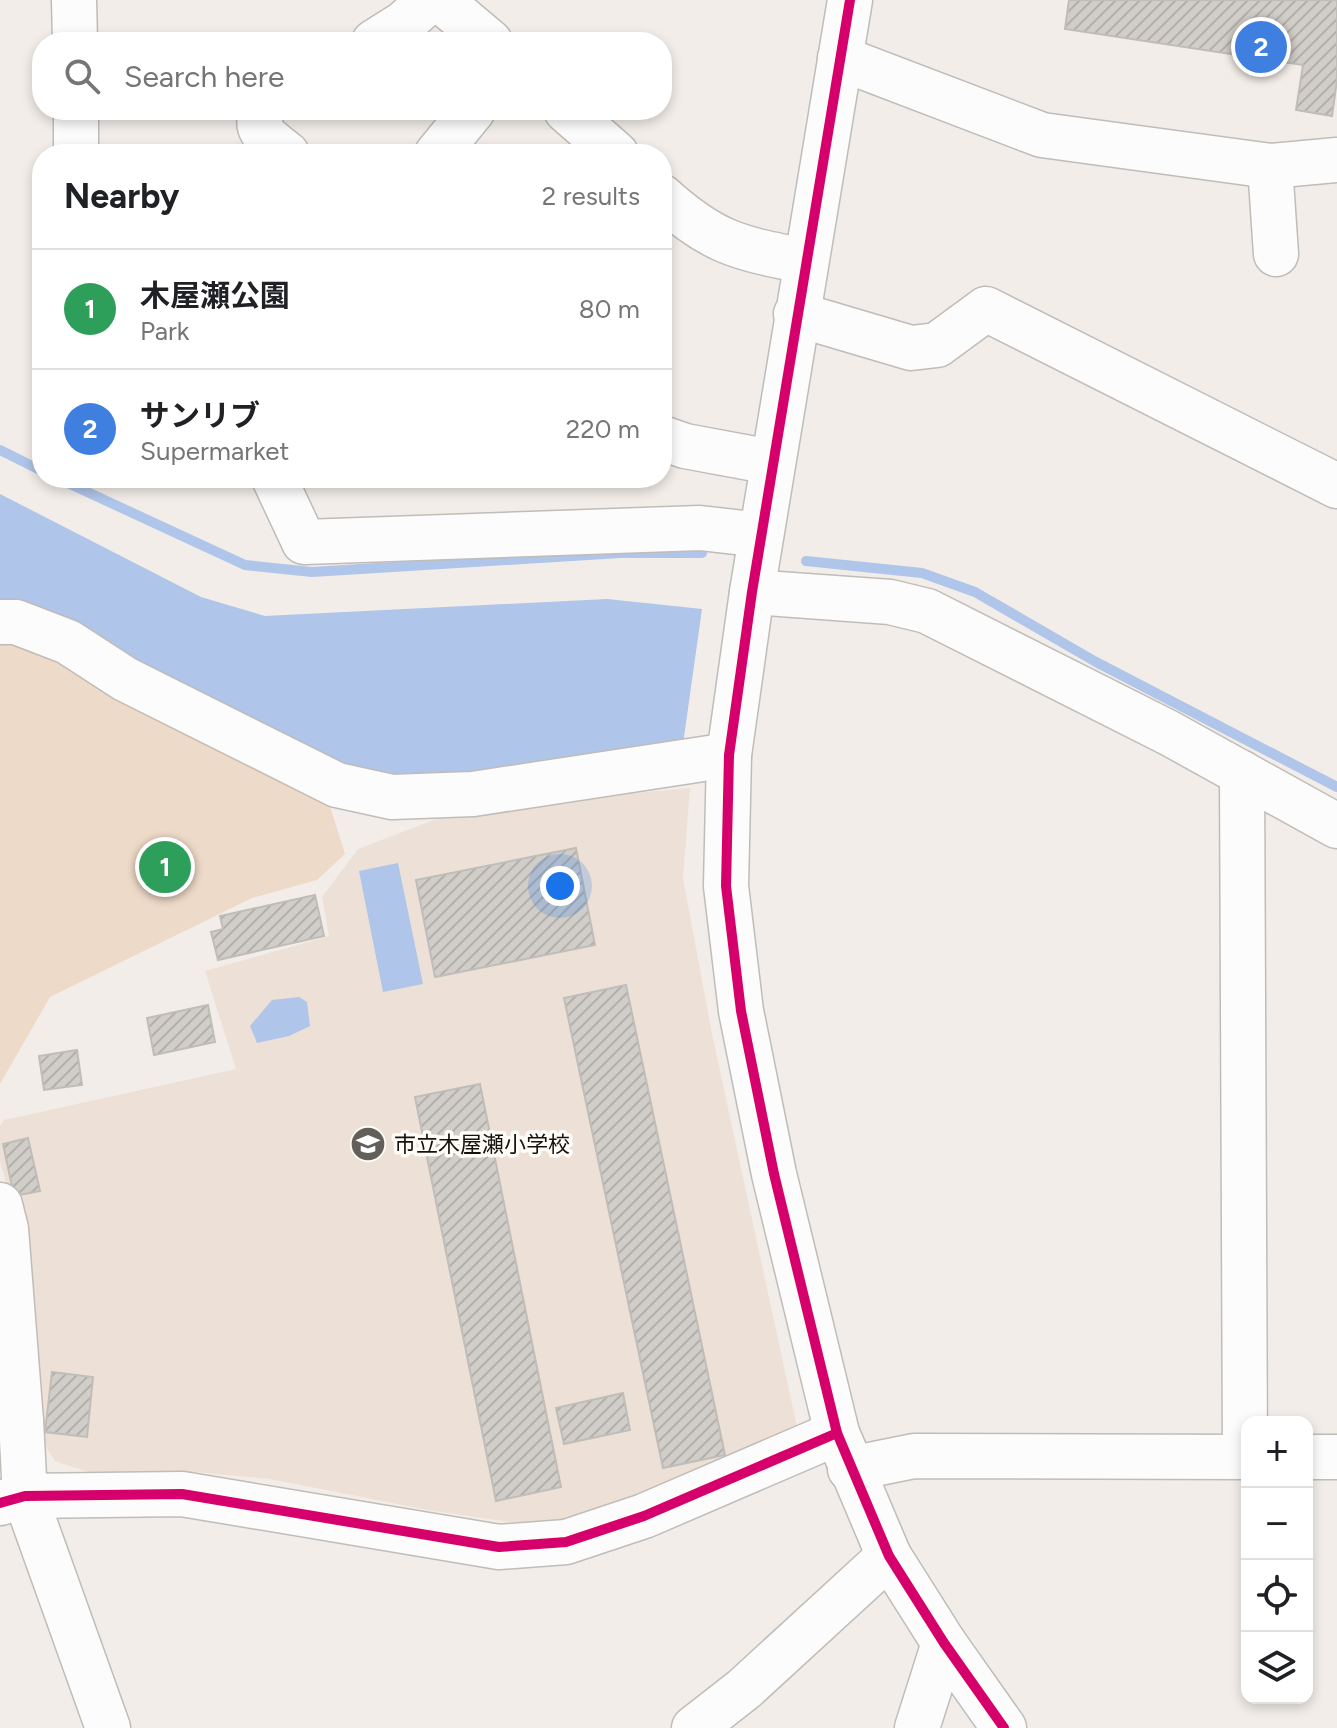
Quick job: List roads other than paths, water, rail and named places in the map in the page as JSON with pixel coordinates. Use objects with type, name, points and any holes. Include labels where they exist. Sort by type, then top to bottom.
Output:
[{"type":"street","points":[[74,0],[75,32]]},
{"type":"street","points":[[390,32],[430,0]]},
{"type":"street","points":[[440,0],[478,32]]},
{"type":"street","points":[[850,0],[772,462],[729,755],[726,886],[741,1011],[774,1174],[843,1451],[889,1556],[944,1643],[1004,1728]]},
{"type":"street","points":[[840,58],[1042,135],[1270,166],[1337,160]]},
{"type":"street","points":[[76,120],[76,144]]},
{"type":"street","points":[[258,120],[259,131],[275,144]]},
{"type":"street","points":[[445,144],[465,120]]},
{"type":"street","points":[[577,120],[605,144]]},
{"type":"street","points":[[1270,166],[1276,254]]},
{"type":"street","points":[[672,205],[715,239],[741,249],[805,261]]},
{"type":"street","points":[[796,314],[911,348],[937,345],[986,309],[1337,486]]},
{"type":"street","points":[[672,441],[772,462]]},
{"type":"street","points":[[279,488],[304,542],[700,528],[761,535]]},
{"type":"street","points":[[752,592],[890,602],[927,611],[1242,773],[1337,826]]},
{"type":"street","points":[[0,622],[16,622],[68,642],[125,679],[337,785],[392,797],[473,794],[729,755]]},
{"type":"street","points":[[1242,773],[1246,1416]]},
{"type":"street","points":[[0,1205],[6,1229],[12,1499],[108,1728]]},
{"type":"street","points":[[12,1499],[182,1494],[483,1545],[512,1546],[566,1542],[843,1451],[914,1456],[1241,1457]]},
{"type":"street","points":[[1313,1457],[1337,1457]]},
{"type":"street","points":[[694,1728],[744,1689],[889,1556]]},
{"type":"street","points":[[917,1728],[944,1643]]},
{"type":"water","points":[[0,494],[201,597],[265,616],[607,599],[702,609],[683,744],[411,782],[368,777],[0,607]]},
{"type":"water","points":[[398,863],[423,984],[383,992],[359,871]]},
{"type":"water","points":[[299,997],[307,1002],[310,1026],[289,1036],[257,1043],[250,1026],[272,1000]]},
{"type":"waterway","points":[[0,450],[32,466]]},
{"type":"waterway","points":[[79,488],[245,565],[312,572],[620,553],[702,553]]},
{"type":"waterway","points":[[806,561],[922,573],[975,592],[1096,662],[1337,787]]},
{"type":"place","name":"サンリブ","points":[[1261,47]]},
{"type":"place","name":"木屋瀬公園","points":[[165,867]]},
{"type":"place","name":"市立木屋瀬小学校","points":[[368,1144]]}]
